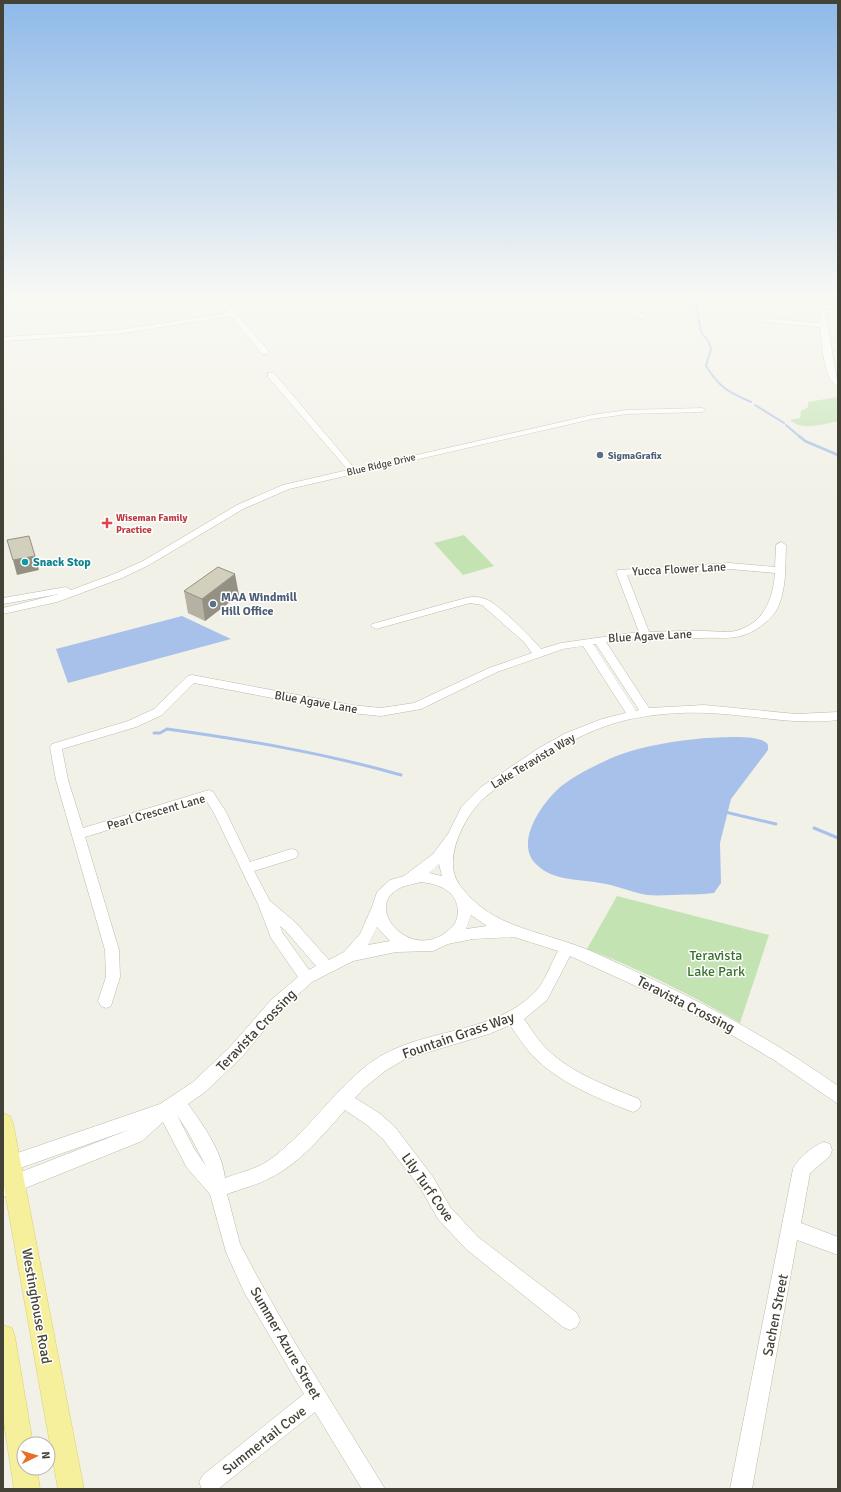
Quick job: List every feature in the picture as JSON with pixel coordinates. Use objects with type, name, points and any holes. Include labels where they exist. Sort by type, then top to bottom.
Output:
[{"type":"main road","name":"Westinghouse Road","points":[[3,1123],[8,1175],[71,1489]]},
{"type":"main road","points":[[3,1337],[27,1489]]},
{"type":"street","points":[[829,365],[831,376],[838,384]]},
{"type":"street","points":[[271,375],[353,471]]},
{"type":"street","name":"Blue Ridge Drive","points":[[3,601],[98,584],[146,563],[224,516],[256,499],[286,487],[592,416],[627,412],[702,410]]},
{"type":"street","name":"Blue Agave Lane","points":[[106,1001],[113,977],[112,950],[62,780],[56,747],[132,724],[158,712],[192,679],[351,709],[381,712],[417,706],[493,670],[561,646],[645,634],[728,634],[747,630],[762,622],[769,615],[777,596],[781,545]]},
{"type":"street","name":"Yucca Flower Lane","points":[[645,634],[621,572],[730,566],[779,570]]},
{"type":"street","name":"Blue Ridge Drive","points":[[3,611],[53,600],[81,588]]},
{"type":"street","points":[[376,626],[462,602],[478,600],[486,603],[528,640],[538,653]]},
{"type":"street","points":[[599,640],[647,714]]},
{"type":"street","points":[[586,642],[634,716]]},
{"type":"street","name":"Lake Teravista Way","points":[[410,878],[432,865],[448,846],[467,808],[487,789],[570,736],[601,725],[634,716],[690,709],[790,716],[838,716]]},
{"type":"street","name":"Pearl Crescent Lane","points":[[78,834],[209,795],[220,812],[246,868],[265,904],[276,934],[307,978]]},
{"type":"street","name":"Lake Teravista Way","points":[[448,846],[445,862],[452,886]]},
{"type":"street","points":[[246,868],[291,854]]},
{"type":"street","points":[[410,878],[432,878],[452,886],[462,899],[465,907],[463,921],[456,933],[448,940],[428,946],[417,946],[404,943],[393,938],[384,929],[379,919],[378,909],[381,898],[388,889],[398,882],[410,878]]},
{"type":"street","name":"Teravista Crossing","points":[[462,899],[486,920],[523,934],[568,948],[696,1007],[779,1055],[838,1096]]},
{"type":"street","name":"Pearl Crescent Lane","points":[[265,904],[290,926],[326,968]]},
{"type":"street","name":"Teravista Crossing","points":[[349,956],[365,938],[378,909]]},
{"type":"street","name":"Teravista Crossing","points":[[448,940],[465,935],[498,931],[523,934]]},
{"type":"street","name":"Teravista Crossing","points":[[8,1175],[136,1135],[171,1105],[199,1087],[236,1052],[276,1005],[307,978],[349,956],[383,947],[417,946]]},
{"type":"street","name":"Fountain Grass Way","points":[[217,1189],[265,1172],[287,1157],[322,1124],[358,1083],[379,1066],[401,1053],[489,1027],[523,1012],[542,996],[568,948]]},
{"type":"street","points":[[513,1016],[538,1049],[562,1070],[592,1087],[633,1104]]},
{"type":"street","name":"Lily Turf Cove","points":[[343,1100],[373,1119],[389,1133],[427,1183],[444,1213],[472,1243],[570,1320]]},
{"type":"street","points":[[171,1105],[179,1138],[204,1178],[217,1189]]},
{"type":"street","name":"Sachen Street","points":[[741,1489],[802,1169],[824,1150]]},
{"type":"street","name":"Summer Azure Street","points":[[217,1189],[232,1246],[251,1285],[317,1397],[374,1489]]},
{"type":"street","points":[[791,1229],[838,1246]]},
{"type":"street","name":"Summertail Cove","points":[[210,1482],[317,1397]]},
{"type":"green space","points":[[838,397],[838,421],[807,426],[800,425],[790,420],[800,418],[801,411],[808,407],[808,402]]},
{"type":"green space","points":[[464,535],[494,566],[463,575],[434,543]]},
{"type":"green space","name":"Teravista Lake Park","points":[[617,896],[769,935],[740,1023],[665,983],[587,949]]},
{"type":"water","points":[[182,616],[231,639],[68,683],[56,649]]},
{"type":"water","points":[[705,738],[749,738],[764,741],[768,745],[768,750],[731,799],[720,843],[721,883],[714,893],[647,895],[606,884],[559,877],[543,870],[537,865],[531,856],[528,847],[532,826],[544,805],[564,784],[587,770],[619,755],[661,744]]},
{"type":"building","points":[[29,536],[35,556],[13,560],[7,540]]},
{"type":"building","points":[[218,567],[235,574],[202,599],[184,591]]},
{"type":"waterway","points":[[706,365],[720,384],[736,395],[751,402]]},
{"type":"waterway","points":[[755,405],[784,423]]},
{"type":"waterway","points":[[786,425],[800,437]]},
{"type":"waterway","points":[[799,436],[805,441],[838,455]]},
{"type":"waterway","points":[[154,733],[160,733],[167,729],[226,738],[343,760],[401,775]]},
{"type":"waterway","points":[[725,812],[776,824]]},
{"type":"waterway","points":[[814,828],[838,838]]},
{"type":"place","name":"SigmaGrafix","points":[[600,455]]},
{"type":"place","name":"Wiseman Family Practice","points":[[107,523]]},
{"type":"place","name":"Snack Stop","points":[[25,562]]},
{"type":"place","name":"MAA Windmill Hill Office","points":[[213,604]]}]
